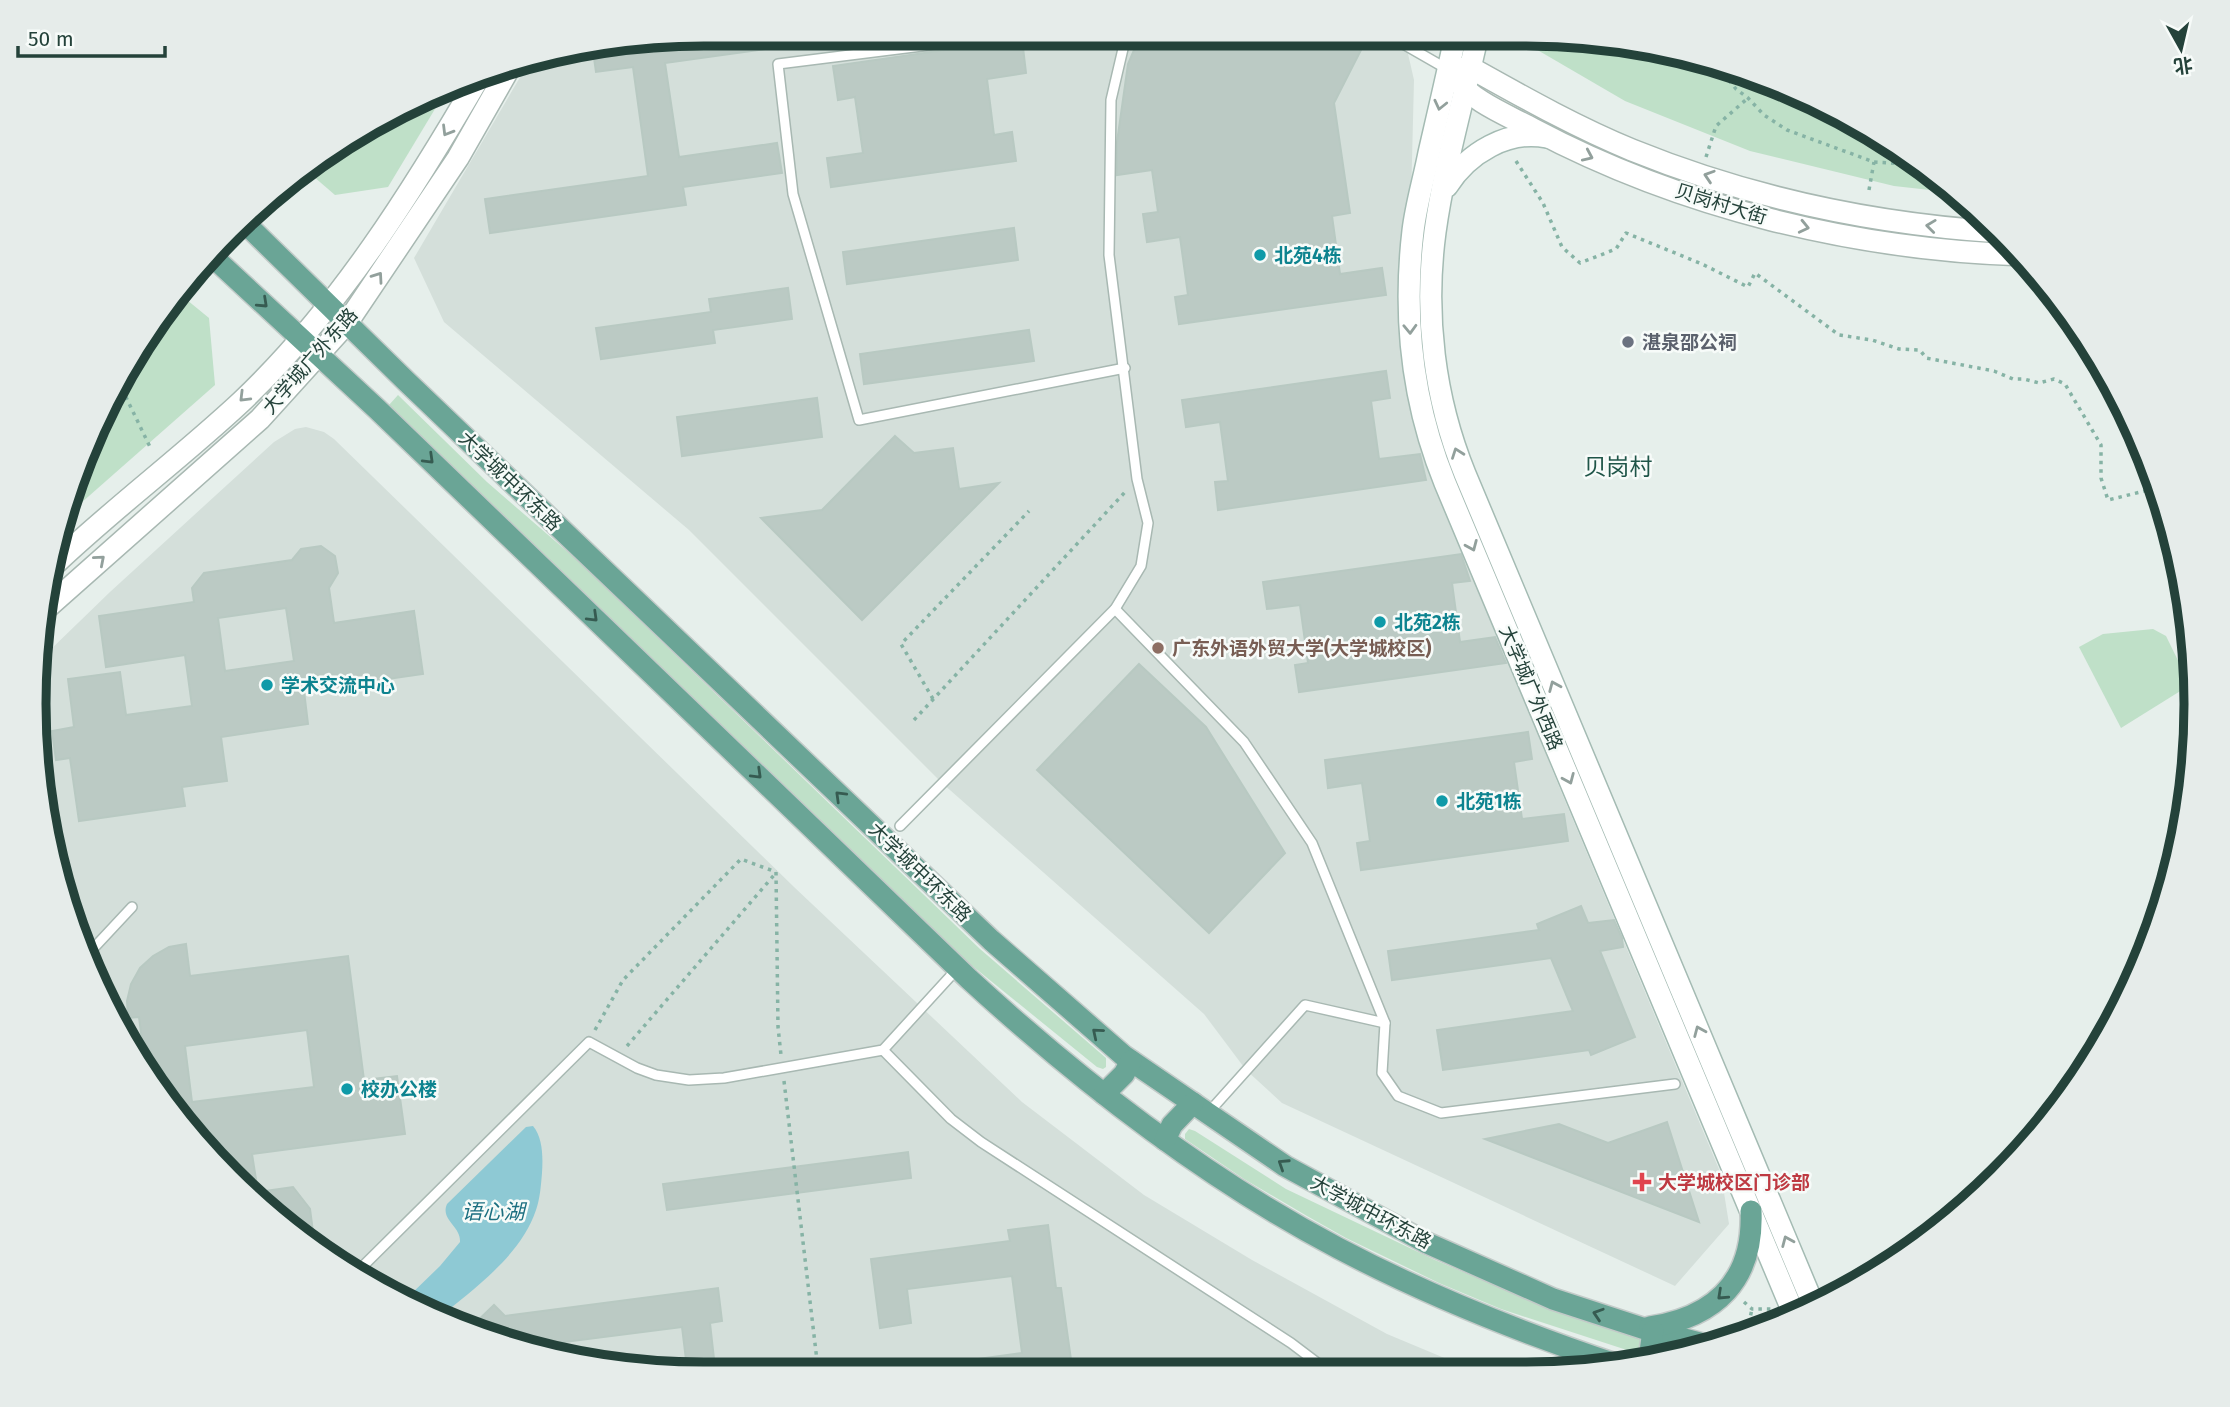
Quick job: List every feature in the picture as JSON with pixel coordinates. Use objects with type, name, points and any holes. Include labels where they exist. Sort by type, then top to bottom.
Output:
[{"type":"main road","name":"大学城广外西路","points":[[1453,46],[1413,229],[1410,343],[1424,422],[1450,496],[1751,1211],[1785,1308]]},
{"type":"main road","name":"大学城广外西路","points":[[1476,46],[1435,232],[1431,273],[1432,342],[1440,395],[1456,453],[1811,1297]]},
{"type":"main road","points":[[1448,70],[1471,68]]},
{"type":"main road","name":"贝岗村大街","points":[[1471,68],[1601,136],[1710,177],[1846,213],[1914,224],[1984,231]]},
{"type":"main road","name":"贝岗村大街","points":[[1448,70],[1466,92],[1547,137],[1604,163],[1709,202],[1779,221],[1878,242],[2007,255]]},
{"type":"main road","name":"大学城广外东路","points":[[54,602],[260,419],[347,323],[458,158],[505,76]]},
{"type":"main road","name":"大学城广外东路","points":[[62,558],[242,401],[329,304],[348,282],[426,166],[473,88]]},
{"type":"main road","points":[[1443,194],[1460,168],[1492,145],[1528,135],[1547,137]]},
{"type":"main road","name":"大学城中环东路","points":[[250,227],[991,940],[1045,990],[1131,1061],[1294,1171],[1427,1243],[1553,1298],[1691,1341]]},
{"type":"main road","points":[[217,261],[319,355],[958,968],[1016,1021],[1104,1094],[1165,1140],[1302,1228],[1377,1268],[1483,1315],[1599,1357]]},
{"type":"main road","points":[[1104,1094],[1124,1074],[1131,1061]]},
{"type":"main road","points":[[1165,1140],[1172,1125],[1200,1109]]},
{"type":"main road","points":[[1651,1350],[1648,1329],[1679,1321],[1707,1308],[1736,1281],[1747,1256],[1751,1211]]},
{"type":"lane","points":[[922,46],[778,64],[793,194],[859,420],[1125,368]]},
{"type":"lane","points":[[900,827],[1115,609],[1141,566],[1148,523],[1137,479],[1109,255],[1111,100],[1124,46]]},
{"type":"lane","name":"贝岗村大街","points":[[1407,46],[1448,70]]},
{"type":"lane","points":[[1115,609],[1244,742],[1311,843],[1385,1023],[1382,1073],[1398,1096],[1441,1112],[1675,1084]]},
{"type":"lane","points":[[93,948],[132,907]]},
{"type":"lane","points":[[363,1266],[589,1042],[616,1058],[656,1075],[689,1080],[724,1078],[883,1050],[958,968]]},
{"type":"lane","points":[[1200,1109],[1305,1005],[1385,1023]]},
{"type":"lane","points":[[883,1050],[951,1119],[981,1142],[1291,1343],[1316,1362]]},
{"type":"path","points":[[1726,76],[1764,115],[1787,130],[1874,162],[1903,164]]},
{"type":"path","points":[[1705,159],[1716,126],[1748,97]]},
{"type":"path","points":[[1516,161],[1543,203],[1562,247],[1580,263],[1616,249],[1626,233],[1702,264],[1748,287],[1755,273],[1839,335],[1872,340],[1899,349],[1920,350],[1926,358],[1994,371],[2012,379],[2039,383],[2054,379],[2065,384],[2101,445],[2101,478],[2108,500],[2149,490]]},
{"type":"path","points":[[1869,190],[1874,162]]},
{"type":"path","points":[[124,392],[151,449]]},
{"type":"path","points":[[914,720],[1128,489]]},
{"type":"path","points":[[933,699],[901,644],[1029,511]]},
{"type":"path","points":[[589,1042],[623,980],[741,859],[776,872]]},
{"type":"path","points":[[616,1058],[776,872]]},
{"type":"path","points":[[776,872],[778,1027],[817,1362]]},
{"type":"path","points":[[1749,1323],[1752,1310],[1780,1310]]},
{"type":"shaded area","name":"广东外语外贸大学(大学城校区)","points":[[704,46],[1406,46],[1414,80],[1407,360],[1551,767],[1721,1174],[1729,1224],[1675,1286],[1282,1103],[1246,1070],[1204,1014],[942,783],[689,530],[444,322],[414,258],[524,71],[575,58],[660,47]]},
{"type":"shaded area","points":[[306,427],[324,432],[334,439],[794,887],[1022,1102],[1144,1195],[1252,1260],[1387,1334],[1454,1362],[704,1362],[618,1356],[533,1339],[452,1311],[412,1294],[374,1273],[303,1226],[238,1169],[181,1104],[156,1069],[113,995],[80,915],[58,832],[47,747],[46,704],[48,653],[274,442],[295,429]]},
{"type":"green space","points":[[1570,47],[1612,51],[1655,58],[1738,80],[1818,113],[1856,134],[1892,156],[1939,191],[1894,186],[1750,151],[1625,101],[1534,48]]},
{"type":"green space","points":[[440,101],[388,187],[335,195],[312,175],[374,134]]},
{"type":"green space","points":[[185,298],[209,318],[215,385],[75,508],[113,412],[156,338]]},
{"type":"green space","points":[[398,395],[487,482],[577,560],[980,949],[1106,1058],[1106,1067],[1097,1067],[970,964],[389,405]]},
{"type":"green space","points":[[2153,629],[2166,636],[2183,671],[2184,689],[2121,728],[2079,647],[2103,634]]},
{"type":"green space","points":[[1189,1129],[1195,1131],[1286,1189],[1435,1260],[1546,1307],[1640,1339],[1641,1350],[1634,1352],[1501,1309],[1439,1283],[1346,1238],[1244,1179],[1185,1139]]},
{"type":"water","name":"语心湖","points":[[533,1126],[542,1148],[541,1187],[536,1210],[519,1242],[495,1270],[449,1310],[411,1294],[460,1242],[446,1214],[447,1204],[526,1127]]},
{"type":"building","points":[[773,46],[665,63],[679,157],[777,143],[782,173],[683,187],[686,205],[490,233],[485,199],[648,176],[633,67],[596,72],[594,55],[618,51],[660,47]]},
{"type":"building","points":[[973,46],[1023,46],[1026,73],[987,79],[994,135],[1012,132],[1016,161],[831,187],[827,158],[863,153],[855,97],[838,100],[833,66]]},
{"type":"building","points":[[1136,46],[1353,46],[1361,50],[1334,103],[1350,213],[1332,216],[1340,274],[1382,268],[1386,295],[1179,324],[1175,297],[1188,295],[1180,237],[1147,242],[1143,214],[1158,212],[1152,170],[1117,175],[1117,142],[1128,64]]},
{"type":"building","points":[[1014,228],[1018,260],[847,284],[843,252]]},
{"type":"building","points":[[788,288],[792,319],[713,330],[715,343],[601,359],[596,328],[711,312],[709,299]]},
{"type":"building","points":[[1029,330],[1034,361],[864,384],[860,354]]},
{"type":"building","points":[[1386,371],[1390,398],[1371,401],[1379,459],[1420,454],[1426,480],[1218,510],[1215,482],[1228,481],[1220,422],[1186,427],[1182,400]]},
{"type":"building","points":[[817,398],[822,437],[682,456],[677,417]]},
{"type":"building","points":[[895,436],[914,453],[953,448],[959,489],[999,483],[862,620],[761,518],[822,510]]},
{"type":"building","name":"学术交流中心","points":[[321,546],[335,556],[338,573],[329,588],[334,623],[414,611],[423,674],[304,691],[308,724],[221,737],[227,781],[182,787],[185,806],[79,821],[70,758],[56,760],[52,731],[74,727],[68,679],[120,672],[126,715],[192,706],[185,655],[106,667],[99,616],[194,602],[192,588],[204,573],[292,560],[301,549]],"holes":[[[286,608],[294,661],[225,671],[218,618]]]},
{"type":"building","name":"北苑2栋","points":[[1461,554],[1470,581],[1452,583],[1460,642],[1495,637],[1506,663],[1299,692],[1295,665],[1308,663],[1300,605],[1267,609],[1263,582]]},
{"type":"building","points":[[1139,664],[1206,727],[1285,853],[1209,933],[1037,770]]},
{"type":"building","name":"北苑1栋","points":[[1528,732],[1532,759],[1514,762],[1522,819],[1564,814],[1568,841],[1361,870],[1357,843],[1370,841],[1362,783],[1328,788],[1325,760]]},
{"type":"building","points":[[1581,906],[1588,923],[1614,920],[1622,938],[1623,947],[1600,951],[1635,1037],[1591,1055],[1589,1050],[1443,1070],[1437,1030],[1573,1011],[1551,958],[1392,980],[1388,951],[1539,930],[1537,924]]},
{"type":"building","name":"校办公楼","points":[[186,944],[190,976],[348,956],[364,1080],[397,1076],[405,1134],[252,1154],[257,1186],[238,1169],[181,1104],[143,1047],[139,1017],[128,1018],[127,1001],[131,984],[140,968],[169,947]],"holes":[[[307,1030],[314,1087],[192,1102],[185,1046]]]},
{"type":"building","name":"大学城校区门诊部","points":[[1667,1122],[1699,1222],[1485,1139],[1559,1124],[1608,1143]]},
{"type":"building","points":[[908,1152],[911,1178],[667,1210],[663,1184]]},
{"type":"building","name":"校办公楼","points":[[293,1187],[310,1209],[313,1233],[263,1191]]},
{"type":"building","points":[[1048,1225],[1056,1288],[1061,1288],[1071,1362],[970,1362],[1022,1353],[1012,1276],[907,1289],[911,1323],[880,1328],[871,1259],[1010,1241],[1008,1230]]},
{"type":"building","points":[[718,1288],[722,1321],[710,1323],[714,1362],[704,1362],[686,1361],[682,1327],[552,1344],[477,1321],[494,1305],[505,1316]]},
{"type":"place","name":"北苑4栋","points":[[1260,255]]},
{"type":"place","name":"湛泉邵公祠","points":[[1628,342]]},
{"type":"place","name":"北苑2栋","points":[[1380,622]]},
{"type":"place","name":"广东外语外贸大学(大学城校区)","points":[[1158,648]]},
{"type":"place","name":"学术交流中心","points":[[267,685]]},
{"type":"place","name":"北苑1栋","points":[[1442,801]]},
{"type":"place","name":"校办公楼","points":[[347,1089]]},
{"type":"place","name":"大学城校区门诊部","points":[[1642,1182]]},
{"type":"district","name":"贝岗村","points":[[1618,467]]}]
